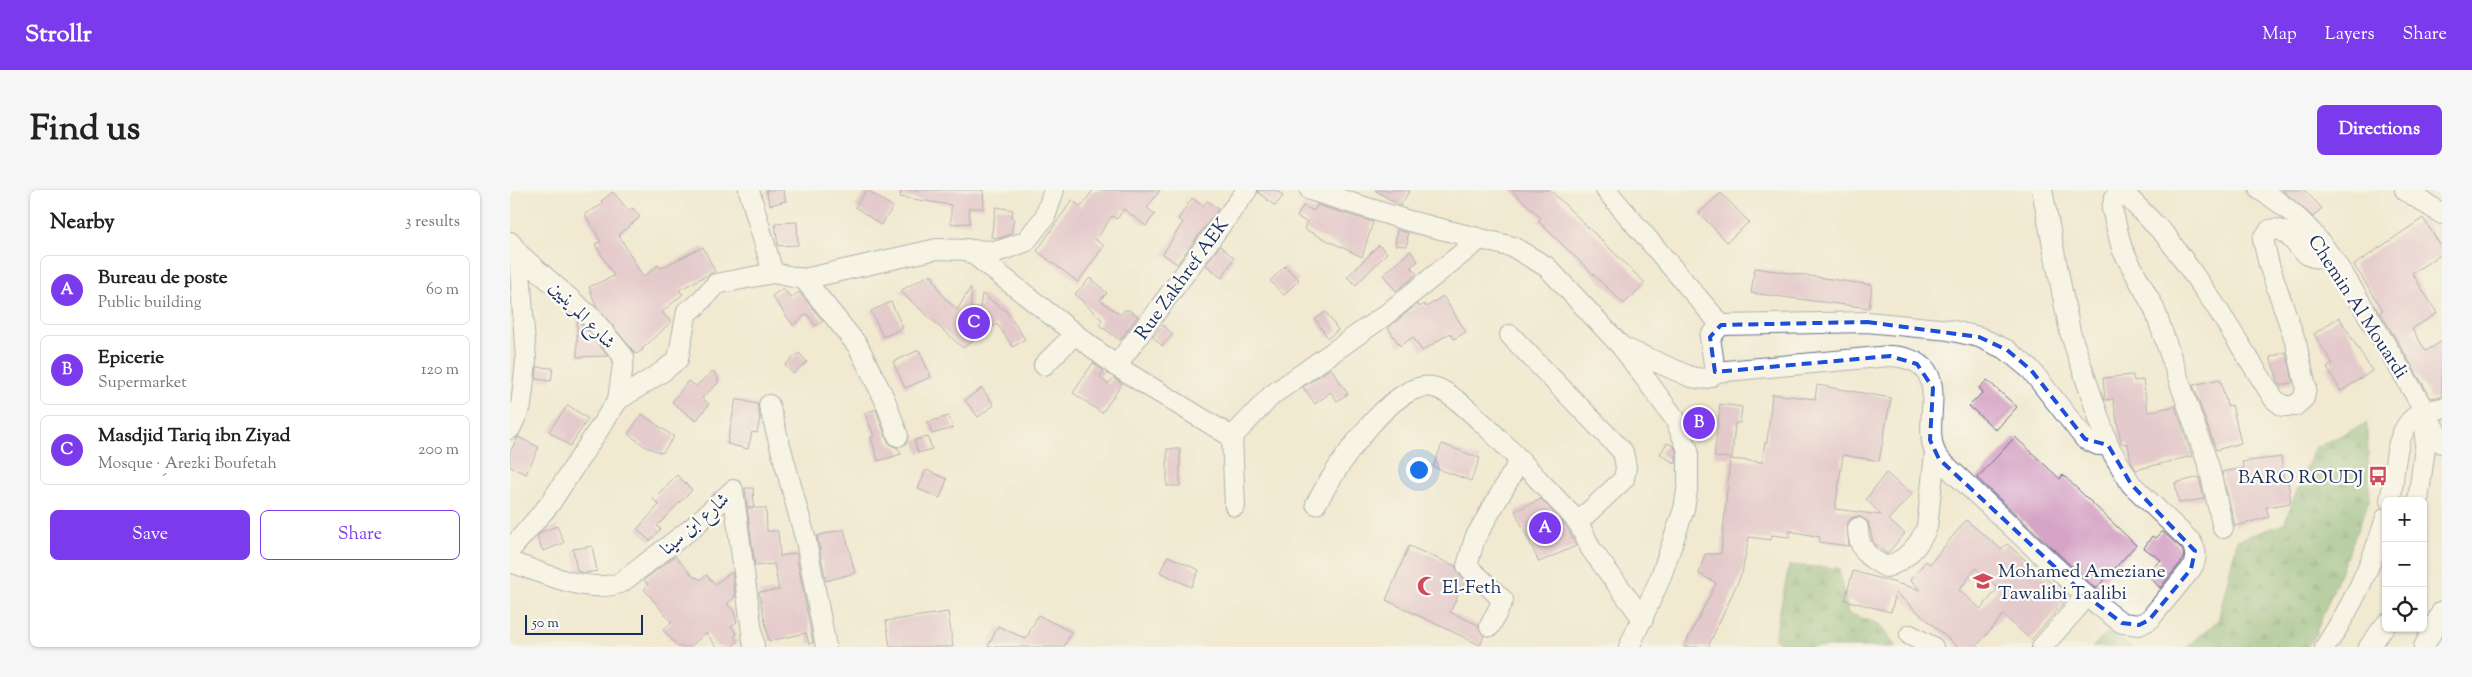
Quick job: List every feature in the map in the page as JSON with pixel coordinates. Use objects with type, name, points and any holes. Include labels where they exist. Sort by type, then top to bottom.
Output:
[{"type":"street","points":[[749,190],[773,273]]},
{"type":"street","points":[[510,550],[549,505],[618,400],[662,372],[678,359],[687,311],[695,308],[716,284],[773,273],[804,280],[937,249],[999,251],[1025,242],[1045,217],[1054,190]]},
{"type":"street","name":"Rue Zakhref AEK","points":[[1116,366],[1247,190]]},
{"type":"street","points":[[1310,190],[1353,205],[1480,240],[1513,247],[1548,267],[1622,347],[1676,419],[1688,450],[1688,484],[1684,509],[1674,543],[1643,619],[1629,647]]},
{"type":"street","points":[[1606,190],[1721,325]]},
{"type":"street","points":[[1935,454],[2085,595],[2122,623],[2139,625],[2149,620],[2191,570],[2196,560],[2195,550],[2191,542],[2131,484],[2108,445],[2070,332],[2042,190]]},
{"type":"street","name":"Chemin Al Mouardi","points":[[2260,190],[2283,203],[2313,232],[2434,410],[2442,443]]},
{"type":"street","points":[[2405,190],[2442,214]]},
{"type":"street","points":[[2224,528],[2209,467],[2154,308],[2122,249],[2112,209],[2116,197],[2121,191],[2167,238],[2213,302],[2274,399],[2283,406],[2291,407],[2298,404],[2304,398],[2306,387],[2296,343],[2269,265],[2263,239],[2270,230],[2277,230],[2286,234],[2310,257],[2320,258],[2329,255]]},
{"type":"street","points":[[1235,506],[1232,437],[1272,395],[1384,316],[1480,240]]},
{"type":"street","points":[[510,429],[521,406],[526,361],[514,248]]},
{"type":"street","name":"شارع المرينيين","points":[[514,248],[593,319],[624,357],[618,400]]},
{"type":"street","points":[[967,249],[1116,366],[1232,437]]},
{"type":"street","points":[[804,280],[858,346],[885,400],[898,436]]},
{"type":"street","points":[[1622,347],[1691,378],[1703,379],[1712,377],[1715,372],[1710,337],[1721,325],[1867,322],[1949,330],[1979,336],[2007,350],[2031,370],[2085,438],[2098,445],[2108,445]]},
{"type":"street","points":[[1044,365],[1075,334]]},
{"type":"street","points":[[1510,335],[1624,452],[1626,466],[1624,479],[1578,522]]},
{"type":"street","points":[[1715,372],[1890,356],[1909,360],[1925,371],[1933,388],[1934,410],[1930,440],[1935,454],[1926,527],[1922,538],[1900,562],[1886,567],[1870,559],[1858,539],[1858,528]]},
{"type":"street","points":[[1316,504],[1335,469],[1388,406],[1414,388],[1432,386],[1450,394],[1520,460],[1578,522],[1591,549],[1643,619]]},
{"type":"street","points":[[769,405],[806,542],[826,647]]},
{"type":"street","points":[[2391,497],[2402,433],[2408,424],[2434,410]]},
{"type":"street","points":[[2419,497],[2425,447],[2434,410]]},
{"type":"street","points":[[1490,626],[1503,600],[1466,566],[1476,538],[1520,460]]},
{"type":"street","name":"شارع ابن سينا","points":[[510,562],[586,586],[612,587],[622,582],[692,528],[733,490],[754,647]]},
{"type":"street","points":[[2325,647],[2344,619],[2382,530]]},
{"type":"street","points":[[2042,647],[2074,611],[2085,595]]},
{"type":"street","points":[[2424,647],[2442,611]]},
{"type":"street","points":[[2370,647],[2382,630]]},
{"type":"street","points":[[1910,635],[1934,647]]},
{"type":"highlighted area","points":[[1867,322],[1979,337],[2007,350],[2031,370],[2085,439],[2108,445],[2131,484],[2195,551],[2191,569],[2149,620],[2139,625],[2122,623],[2085,595],[1939,459],[1930,440],[1933,388],[1917,364],[1890,356],[1715,372],[1710,337],[1721,325]]},
{"type":"green space","points":[[2367,423],[2370,499],[2313,640],[2307,647],[2187,647],[2218,620],[2237,540],[2284,524],[2314,448]]},
{"type":"green space","points":[[1789,565],[1839,568],[1848,613],[1879,624],[1897,647],[1787,647],[1774,639]]},
{"type":"green space","points":[[2108,632],[2131,647],[2092,647]]},
{"type":"building","points":[[766,190],[783,190],[786,201],[770,205]]},
{"type":"building","points":[[867,190],[893,207],[881,225],[855,207]]},
{"type":"building","points":[[901,190],[983,190],[984,208],[969,208],[970,223],[951,224],[951,205],[900,197]]},
{"type":"building","points":[[1093,190],[1160,190],[1147,208],[1155,214],[1146,226],[1124,209],[1117,219],[1112,216],[1096,240],[1104,246],[1078,282],[1037,251],[1072,200],[1081,207]]},
{"type":"building","points":[[1259,190],[1276,190],[1283,196],[1275,206],[1258,192]]},
{"type":"building","points":[[1375,190],[1410,190],[1400,206]]},
{"type":"building","points":[[1511,190],[1550,190],[1645,283],[1624,304],[1538,221],[1541,218]]},
{"type":"building","points":[[2282,190],[2304,190],[2322,208],[2313,217]]},
{"type":"building","points":[[613,192],[629,211],[633,208],[640,217],[619,235],[643,277],[658,265],[661,268],[703,247],[715,271],[679,290],[683,294],[662,312],[671,322],[643,350],[636,354],[596,306],[589,287],[614,276],[595,244],[601,242],[585,214],[603,204],[601,201]]},
{"type":"building","points":[[1721,193],[1749,222],[1727,242],[1699,213]]},
{"type":"building","points":[[1192,198],[1203,206],[1207,201],[1218,209],[1177,264],[1163,254],[1183,222],[1178,219]]},
{"type":"building","points":[[1317,205],[1373,222],[1362,257],[1304,229],[1307,222],[1297,217],[1303,206],[1314,211]]},
{"type":"building","points":[[996,207],[1013,210],[1011,218],[1014,218],[1011,234],[999,238],[991,237]]},
{"type":"building","points":[[2423,218],[2442,248],[2442,254],[2412,273],[2437,313],[2412,329],[2426,351],[2442,341],[2442,396],[2431,398],[2380,312],[2383,310],[2354,265]]},
{"type":"building","points":[[797,222],[798,245],[778,246],[775,223]]},
{"type":"building","points":[[1397,230],[1408,233],[1407,246],[1395,245]]},
{"type":"building","points":[[1379,245],[1387,253],[1356,285],[1347,277]]},
{"type":"building","points":[[1220,246],[1234,258],[1222,278],[1206,265]]},
{"type":"building","points":[[1410,251],[1418,261],[1411,267],[1417,274],[1396,291],[1383,275]]},
{"type":"building","points":[[1285,266],[1299,280],[1284,295],[1270,281]]},
{"type":"building","points":[[1755,268],[1872,285],[1869,308],[1751,293]]},
{"type":"building","points":[[931,274],[943,296],[957,310],[971,287],[971,308],[980,308],[982,294],[1006,311],[1025,339],[1013,347],[997,324],[963,348],[900,291]]},
{"type":"building","points":[[1090,278],[1107,293],[1100,300],[1121,315],[1124,310],[1129,310],[1138,316],[1120,340],[1099,325],[1102,320],[1075,294]]},
{"type":"building","points":[[783,288],[791,298],[799,292],[823,321],[816,326],[807,314],[793,325],[772,296]]},
{"type":"building","points":[[1443,296],[1466,332],[1454,339],[1450,333],[1422,351],[1413,337],[1400,346],[1388,328],[1417,304],[1419,307],[1424,304],[1426,307]]},
{"type":"building","points":[[891,302],[903,328],[883,337],[871,311]]},
{"type":"building","points":[[1326,312],[1338,330],[1328,338],[1315,319]]},
{"type":"building","points":[[2339,317],[2372,371],[2341,391],[2327,368],[2333,364],[2314,334]]},
{"type":"building","points":[[577,321],[584,327],[608,356],[577,357]]},
{"type":"building","points":[[1163,325],[1173,334],[1162,346],[1153,337]]},
{"type":"building","points":[[919,350],[931,377],[905,388],[893,362]]},
{"type":"building","points":[[2286,352],[2293,382],[2280,386],[2270,357]]},
{"type":"building","points":[[799,353],[807,362],[793,374],[785,365]]},
{"type":"building","points":[[1093,363],[1104,371],[1100,377],[1108,384],[1114,378],[1122,384],[1102,413],[1073,393]]},
{"type":"building","points":[[537,367],[553,368],[551,381],[536,379]]},
{"type":"building","points":[[1331,368],[1348,394],[1337,401],[1331,392],[1315,404],[1303,387]]},
{"type":"building","points":[[713,371],[718,378],[718,383],[702,398],[709,404],[696,421],[672,402],[688,381],[696,386]]},
{"type":"building","points":[[2133,375],[2134,381],[2143,380],[2148,412],[2175,406],[2192,456],[2136,470],[2131,461],[2128,444],[2121,443],[2113,399],[2105,400],[2103,378]]},
{"type":"building","points":[[2220,379],[2227,406],[2232,405],[2241,443],[2216,450],[2193,385]]},
{"type":"building","points":[[1987,380],[2017,407],[1996,430],[1969,406],[1983,392],[1979,388]]},
{"type":"building","points":[[1817,385],[1891,398],[1879,461],[1843,455],[1835,509],[1881,515],[1866,499],[1886,473],[1912,494],[1888,520],[1905,533],[1887,554],[1873,542],[1868,521],[1858,516],[1851,518],[1847,523],[1849,546],[1819,542],[1820,537],[1790,531],[1789,537],[1772,535],[1771,540],[1749,537],[1742,573],[1708,647],[1684,647],[1716,583],[1699,574],[1705,554],[1721,554],[1730,459],[1762,462],[1765,442],[1767,443],[1772,394],[1815,399]]},
{"type":"building","points":[[982,388],[994,405],[978,417],[965,400]]},
{"type":"building","points":[[736,399],[757,404],[760,418],[757,433],[752,432],[748,449],[727,444]]},
{"type":"building","points":[[1720,404],[1742,407],[1740,423],[1735,423],[1732,458],[1714,457]]},
{"type":"building","points":[[568,405],[588,419],[570,446],[549,431]]},
{"type":"building","points":[[876,409],[887,440],[891,445],[898,448],[901,454],[878,461],[871,437],[874,436],[865,413]]},
{"type":"building","points":[[642,414],[674,437],[662,453],[646,447],[628,434]]},
{"type":"building","points":[[949,416],[953,428],[932,434],[928,422]]},
{"type":"building","points":[[518,437],[539,447],[526,474],[510,467],[510,452]]},
{"type":"building","points":[[928,437],[932,449],[918,453],[914,440]]},
{"type":"building","points":[[2015,437],[2060,479],[2063,475],[2136,545],[2096,589],[1977,478]]},
{"type":"building","points":[[1667,443],[1674,446],[1676,464],[1660,454]]},
{"type":"building","points":[[1442,444],[1480,458],[1471,481],[1433,467]]},
{"type":"building","points":[[1167,449],[1180,449],[1180,486],[1167,486]]},
{"type":"building","points":[[2281,457],[2284,483],[2288,482],[2291,503],[2266,507],[2269,517],[2235,526],[2222,472],[2244,468],[2242,462]]},
{"type":"building","points":[[926,470],[947,479],[940,498],[918,489]]},
{"type":"building","points":[[677,475],[692,490],[657,526],[661,529],[650,541],[637,529],[659,505],[653,499]]},
{"type":"building","points":[[2199,477],[2204,499],[2179,503],[2175,483]]},
{"type":"building","points":[[745,488],[753,488],[754,507],[747,507]]},
{"type":"building","points":[[1541,499],[1568,529],[1576,546],[1539,562],[1515,511]]},
{"type":"building","points":[[747,508],[766,508],[767,531],[778,531],[780,556],[796,553],[813,643],[809,644],[806,633],[769,641],[759,592],[779,590],[774,564],[755,566]]},
{"type":"building","points":[[1966,520],[2001,549],[2007,544],[2068,598],[2031,640],[2003,615],[1976,647],[1958,647],[1896,593],[1891,612],[1845,600],[1853,571],[1921,590],[1910,580],[1926,561],[1930,564]],"holes":[[[1976,568],[1998,588],[1981,609],[1959,590]]]},
{"type":"building","points":[[557,526],[564,543],[543,551],[537,537],[541,532]]},
{"type":"building","points":[[844,529],[855,573],[826,581],[817,536]]},
{"type":"building","points":[[2162,531],[2182,549],[2184,556],[2160,588],[2146,573],[2161,560],[2144,548],[2152,536],[2155,538]]},
{"type":"building","points":[[592,546],[597,571],[586,573],[577,571],[573,549]]},
{"type":"building","name":"El-Feth","points":[[1409,546],[1455,566],[1465,581],[1450,612],[1478,625],[1484,636],[1480,645],[1386,600]]},
{"type":"building","points":[[675,556],[695,578],[697,577],[700,580],[706,575],[715,584],[732,572],[735,597],[727,604],[733,610],[737,622],[731,626],[737,634],[734,637],[738,642],[731,647],[717,647],[706,633],[690,647],[678,647],[663,630],[672,623],[644,589],[648,585],[644,580]]},
{"type":"building","points":[[1168,556],[1199,570],[1191,587],[1160,572]]},
{"type":"building","points":[[948,612],[953,647],[890,647],[886,621]]},
{"type":"building","points":[[1038,615],[1071,632],[1064,647],[988,647],[998,626],[1026,639]]},
{"type":"place","name":"Masdjid Tariq ibn Ziyad","points":[[974,323]]},
{"type":"place","name":"Epicerie","points":[[1699,423]]},
{"type":"place","name":"BARO ROUDJ","points":[[2378,476]]},
{"type":"place","name":"Bureau de poste","points":[[1545,528]]},
{"type":"place","name":"Mohamed Ameziane Tawalibi Taalibi","points":[[1983,581]]},
{"type":"place","name":"El-Feth","points":[[1427,586]]}]
